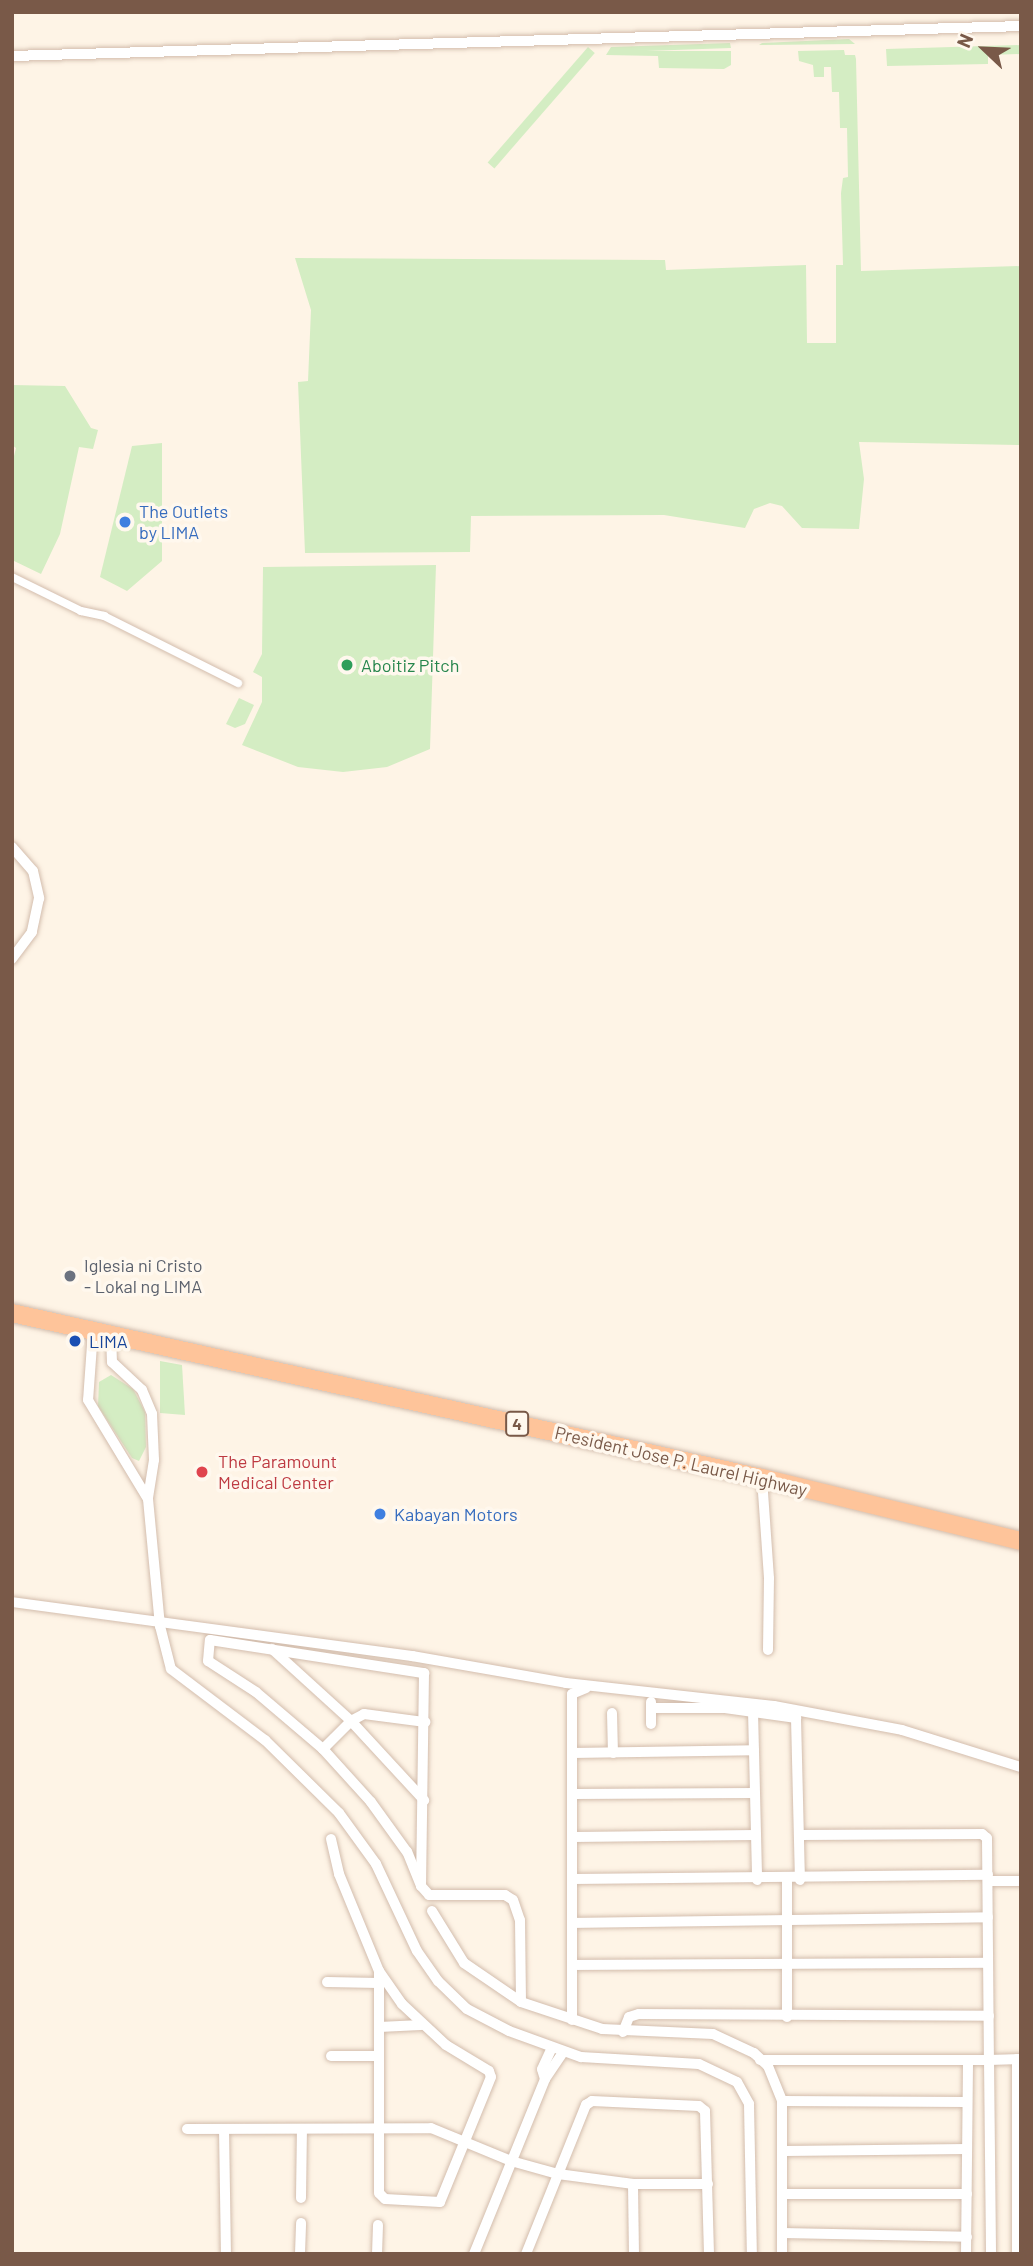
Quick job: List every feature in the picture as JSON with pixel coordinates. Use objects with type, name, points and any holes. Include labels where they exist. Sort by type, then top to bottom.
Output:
[{"type":"highway","name":"President Jose P. Laurel Highway","points":[[12,1313],[762,1478],[1021,1541]]},
{"type":"street","points":[[12,56],[1021,26]]},
{"type":"street","points":[[12,577],[81,611],[104,616],[238,683]]},
{"type":"street","points":[[12,847],[33,871],[39,898],[32,932],[12,960]]},
{"type":"street","points":[[102,1333],[88,1400],[148,1499]]},
{"type":"street","points":[[102,1333],[112,1362],[142,1390],[152,1414],[154,1460],[148,1499],[160,1626],[171,1669],[265,1740],[339,1813],[376,1864],[417,1951],[438,1982],[467,2009],[557,2050],[601,2061],[699,2064],[737,2082],[748,2104],[752,2254]]},
{"type":"street","points":[[762,1478],[769,1578],[768,1650]]},
{"type":"street","points":[[12,1602],[160,1626],[412,1657],[566,1683],[774,1706],[902,1730],[1021,1767]]},
{"type":"street","points":[[421,1886],[426,1678],[421,1670],[211,1640],[206,1658],[256,1692],[323,1749],[371,1802],[407,1852],[421,1886],[429,1895],[505,1895],[513,1900],[520,1920],[521,2002]]},
{"type":"street","points":[[272,1649],[351,1721],[424,1800]]},
{"type":"street","points":[[572,2020],[572,1694],[580,1688],[601,1690]]},
{"type":"street","points":[[651,1724],[651,1703],[753,1710],[799,1720],[800,1880]]},
{"type":"street","points":[[753,1710],[757,1880]]},
{"type":"street","points":[[612,1713],[613,1752]]},
{"type":"street","points":[[323,1749],[351,1721],[365,1714],[425,1722]]},
{"type":"street","points":[[572,1753],[754,1750]]},
{"type":"street","points":[[573,1794],[755,1793]]},
{"type":"street","points":[[800,1835],[982,1834],[987,1838],[991,2254]]},
{"type":"street","points":[[573,1837],[756,1835]]},
{"type":"street","points":[[331,1839],[339,1874],[379,1971],[421,2025],[489,2071],[466,2143],[443,2201],[384,2199],[379,2193],[379,1971]]},
{"type":"street","points":[[407,1852],[423,1847]]},
{"type":"street","points":[[573,1879],[988,1878],[1021,1881]]},
{"type":"street","points":[[787,1880],[787,2017]]},
{"type":"street","points":[[432,1911],[464,1963],[521,2002],[572,2020],[623,2032],[713,2034],[730,2039],[768,2066],[782,2101],[785,2151],[782,2254]]},
{"type":"street","points":[[573,1923],[988,1917]]},
{"type":"street","points":[[572,1965],[988,1963]]},
{"type":"street","points":[[327,1982],[379,1983]]},
{"type":"street","points":[[623,2032],[629,2017],[639,2014],[787,2017],[989,2016]]},
{"type":"street","points":[[712,2016],[713,2034]]},
{"type":"street","points":[[379,2027],[421,2025]]},
{"type":"street","points":[[474,2254],[557,2050]]},
{"type":"street","points":[[331,2056],[379,2056]]},
{"type":"street","points":[[760,2060],[1019,2059],[1017,2254]]},
{"type":"street","points":[[966,2254],[968,2060]]},
{"type":"street","points":[[782,2101],[967,2102]]},
{"type":"street","points":[[526,2254],[589,2102],[699,2106],[708,2117],[709,2254]]},
{"type":"street","points":[[187,2129],[431,2128],[511,2161],[558,2174],[633,2184],[708,2184]]},
{"type":"street","points":[[224,2129],[226,2254]]},
{"type":"street","points":[[301,2198],[302,2129]]},
{"type":"street","points":[[785,2151],[967,2149]]},
{"type":"street","points":[[633,2184],[634,2254]]},
{"type":"street","points":[[784,2194],[967,2194]]},
{"type":"street","points":[[300,2254],[301,2223]]},
{"type":"street","points":[[377,2254],[378,2225]]},
{"type":"street","points":[[783,2233],[967,2237]]},
{"type":"green space","points":[[849,39],[855,44],[759,45],[762,43]]},
{"type":"green space","points":[[730,43],[731,48],[646,51],[731,51],[731,65],[724,69],[659,68],[658,56],[606,55],[611,47]]},
{"type":"green space","points":[[1021,45],[1021,54],[988,55],[988,64],[887,66],[886,49]]},
{"type":"green space","points":[[588,47],[595,53],[494,168],[488,162]]},
{"type":"green space","points":[[844,50],[845,55],[855,55],[856,59],[861,271],[1021,266],[1021,445],[859,442],[864,479],[859,529],[802,528],[782,506],[770,503],[754,509],[745,528],[664,515],[471,516],[470,552],[305,553],[298,382],[308,381],[311,310],[295,258],[665,260],[666,270],[806,265],[807,343],[836,343],[836,265],[843,265],[841,193],[843,178],[848,177],[847,128],[840,128],[839,92],[832,92],[831,67],[824,67],[824,77],[814,77],[813,65],[799,61],[798,51]]},
{"type":"green space","points":[[12,385],[65,386],[91,428],[98,430],[93,449],[79,447],[60,534],[41,574],[12,560],[12,464],[16,448],[12,445]]},
{"type":"green space","points":[[162,443],[162,561],[127,591],[100,577],[132,446]]},
{"type":"green space","name":"Aboitiz Pitch","points":[[436,565],[430,749],[387,767],[343,772],[298,767],[242,745],[262,702],[262,677],[253,672],[262,654],[263,567]]},
{"type":"green space","points":[[239,698],[254,705],[245,724],[235,728],[226,724]]},
{"type":"green space","points":[[160,1361],[182,1365],[185,1415],[160,1413]]},
{"type":"green space","points":[[111,1375],[133,1389],[145,1412],[146,1447],[139,1461],[132,1458],[98,1406],[99,1382]]},
{"type":"place","name":"The Outlets by LIMA","points":[[125,522]]},
{"type":"place","name":"Aboitiz Pitch","points":[[347,665]]},
{"type":"place","name":"Iglesia ni Cristo - Lokal ng LIMA","points":[[70,1276]]},
{"type":"place","name":"LIMA","points":[[75,1341]]},
{"type":"place","name":"The Paramount Medical Center","points":[[202,1472]]},
{"type":"place","name":"Kabayan Motors","points":[[380,1514]]}]
